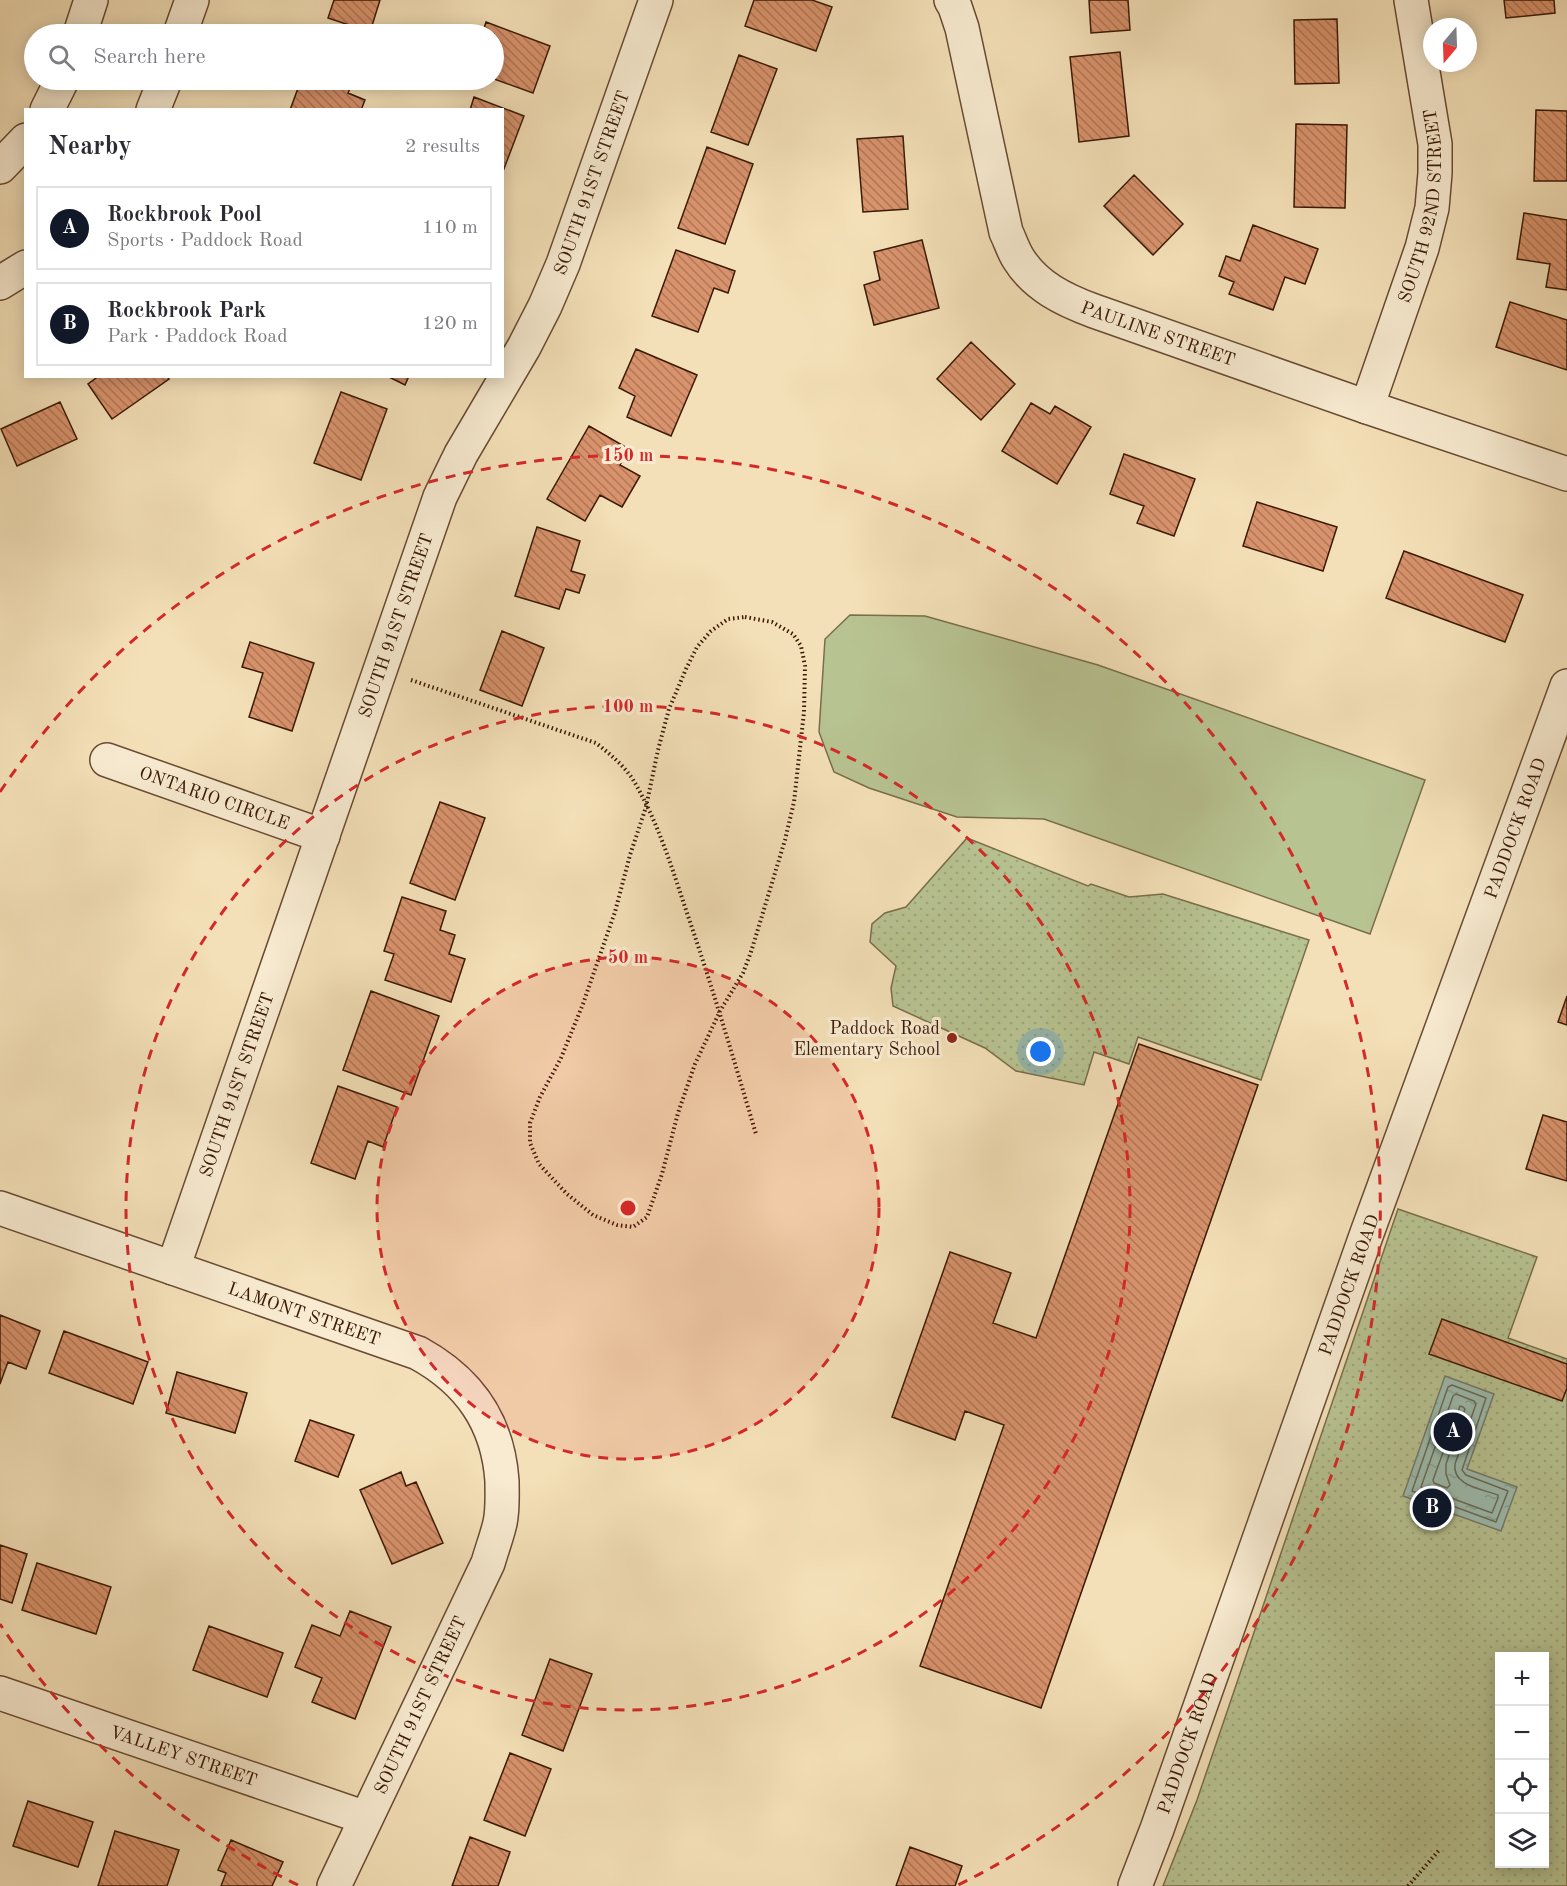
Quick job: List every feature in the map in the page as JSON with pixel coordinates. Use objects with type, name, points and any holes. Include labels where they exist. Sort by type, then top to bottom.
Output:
[{"type":"street","points":[[83,24],[91,0]]},
{"type":"street","points":[[184,24],[192,0]]},
{"type":"street","name":"SOUTH 91ST STREET","points":[[173,1268],[440,497],[461,454],[524,348],[545,306],[563,264],[656,0]]},
{"type":"street","name":"PAULINE STREET","points":[[951,0],[962,28],[1006,232],[1018,259],[1041,285],[1065,300],[1094,311],[1367,407],[1567,474]]},
{"type":"street","name":"SOUTH 92ND STREET","points":[[1367,407],[1422,248],[1432,208],[1435,144],[1410,0]]},
{"type":"street","points":[[48,108],[57,90]]},
{"type":"street","points":[[154,108],[161,90]]},
{"type":"street","points":[[0,167],[24,142]]},
{"type":"street","points":[[0,283],[24,268]]},
{"type":"street","name":"PADDOCK ROAD","points":[[1135,1886],[1164,1810],[1367,1233],[1564,707]]},
{"type":"street","name":"ONTARIO CIRCLE","points":[[107,760],[322,836]]},
{"type":"street","name":"LAMONT STREET","points":[[0,1208],[418,1353],[439,1364],[465,1388],[481,1410],[493,1434],[501,1462],[503,1502],[501,1522]]},
{"type":"street","name":"SOUTH 91ST STREET","points":[[334,1886],[488,1563],[501,1522]]},
{"type":"street","name":"VALLEY STREET","points":[[0,1693],[366,1818]]},
{"type":"path","points":[[745,617],[772,622],[793,634],[801,646],[805,666],[804,712],[794,802],[785,840],[743,973],[720,1011],[692,1074],[647,1217],[633,1227],[617,1225],[593,1215],[567,1194],[539,1164],[530,1143],[530,1123],[540,1097],[561,1058],[583,1004],[615,912],[646,807],[669,709],[697,647],[711,631],[728,619],[745,617]]},
{"type":"path","points":[[380,669],[596,743],[615,758],[631,778],[668,856],[720,1011],[756,1134]]},
{"type":"path","points":[[1407,1886],[1440,1849]]},
{"type":"green space","points":[[850,615],[925,616],[1098,665],[1425,780],[1370,934],[1044,819],[957,817],[869,788],[834,772],[819,732],[825,639]]},
{"type":"green space","points":[[967,838],[1088,886],[1091,884],[1129,897],[1163,894],[1309,940],[1261,1080],[1138,1037],[1129,1064],[1094,1052],[1084,1085],[1016,1071],[985,1048],[893,1006],[891,988],[896,966],[870,942],[872,924],[885,913],[906,907]]},
{"type":"green space","points":[[1398,1209],[1537,1257],[1508,1338],[1567,1359],[1567,1886],[1163,1886],[1197,1800]]},
{"type":"water","points":[[1445,1376],[1494,1394],[1467,1469],[1517,1487],[1501,1531],[1403,1496]]},
{"type":"building","points":[[334,0],[380,0],[372,24],[346,24],[328,18]]},
{"type":"building","points":[[754,0],[812,0],[832,7],[816,51],[745,26]]},
{"type":"building","points":[[1089,0],[1128,0],[1130,30],[1091,33]]},
{"type":"building","points":[[1504,0],[1554,0],[1555,13],[1506,18]]},
{"type":"building","points":[[1337,19],[1339,83],[1295,84],[1294,20]]},
{"type":"building","points":[[504,29],[550,46],[533,93],[504,83]]},
{"type":"building","points":[[1120,52],[1129,136],[1079,142],[1070,57]]},
{"type":"building","points":[[739,55],[777,69],[748,145],[711,132]]},
{"type":"building","points":[[297,90],[349,90],[348,93],[365,100],[362,108],[291,108]]},
{"type":"building","points":[[474,97],[503,108],[471,108]]},
{"type":"building","points":[[504,108],[524,116],[504,169]]},
{"type":"building","points":[[1536,110],[1567,111],[1567,181],[1534,181]]},
{"type":"building","points":[[1296,124],[1347,125],[1345,208],[1294,207]]},
{"type":"building","points":[[903,136],[908,209],[863,212],[857,139]]},
{"type":"building","points":[[707,147],[753,164],[725,244],[678,228]]},
{"type":"building","points":[[1134,175],[1183,224],[1153,255],[1104,206]]},
{"type":"building","points":[[1524,213],[1567,220],[1567,290],[1546,287],[1550,264],[1517,259]]},
{"type":"building","points":[[1253,225],[1318,249],[1305,284],[1285,277],[1273,310],[1229,294],[1234,282],[1219,276],[1226,256],[1240,261]]},
{"type":"building","points":[[922,240],[939,308],[874,325],[864,285],[880,280],[874,252]]},
{"type":"building","points":[[676,250],[735,271],[728,293],[714,288],[698,332],[652,316]]},
{"type":"building","points":[[1510,302],[1567,320],[1567,370],[1496,347]]},
{"type":"building","points":[[971,342],[1015,384],[981,420],[937,379]]},
{"type":"building","points":[[636,349],[697,375],[671,436],[627,417],[635,396],[619,388]]},
{"type":"building","points":[[96,378],[169,379],[112,419],[88,384]]},
{"type":"building","points":[[391,378],[408,378],[405,385]]},
{"type":"building","points":[[341,392],[387,409],[361,480],[314,463]]},
{"type":"building","points":[[60,402],[77,439],[17,466],[1,429]]},
{"type":"building","points":[[1031,403],[1050,414],[1055,406],[1091,427],[1057,484],[1002,451]]},
{"type":"building","points":[[589,426],[629,449],[620,465],[640,476],[622,507],[600,495],[585,521],[547,499]]},
{"type":"building","points":[[1124,454],[1195,479],[1174,536],[1137,523],[1144,506],[1110,494]]},
{"type":"building","points":[[1257,502],[1337,527],[1323,571],[1243,546]]},
{"type":"building","points":[[537,527],[580,541],[571,571],[585,575],[579,593],[566,589],[559,609],[515,596]]},
{"type":"building","points":[[1404,551],[1523,595],[1505,642],[1386,598]]},
{"type":"building","points":[[502,631],[544,648],[522,706],[480,690]]},
{"type":"building","points":[[250,642],[314,663],[292,731],[249,717],[263,673],[242,667]]},
{"type":"building","points":[[440,802],[485,818],[455,900],[410,883]]},
{"type":"building","points":[[402,897],[446,911],[440,930],[455,935],[449,954],[465,959],[451,1002],[385,980],[394,954],[384,951]]},
{"type":"building","points":[[371,991],[439,1016],[411,1095],[343,1070]]},
{"type":"building","points":[[1567,996],[1567,1025],[1558,1022]]},
{"type":"building","points":[[1139,1044],[1258,1085],[1041,1708],[920,1666],[1004,1425],[965,1411],[955,1440],[892,1417],[950,1252],[1011,1273],[993,1323],[1036,1338]]},
{"type":"building","points":[[338,1086],[397,1107],[383,1147],[368,1141],[355,1179],[311,1163]]},
{"type":"building","points":[[1543,1115],[1567,1122],[1567,1181],[1526,1169]]},
{"type":"building","points":[[0,1315],[40,1331],[26,1369],[8,1362],[0,1384]]},
{"type":"building","points":[[1442,1319],[1567,1364],[1567,1388],[1562,1401],[1429,1354]]},
{"type":"building","points":[[64,1331],[148,1362],[133,1404],[49,1373]]},
{"type":"building","points":[[177,1372],[247,1393],[235,1433],[166,1413]]},
{"type":"building","points":[[310,1420],[354,1435],[338,1477],[295,1461]]},
{"type":"building","points":[[401,1472],[406,1486],[416,1482],[443,1543],[392,1564],[360,1490]]},
{"type":"building","points":[[0,1545],[27,1554],[12,1603],[0,1599]]},
{"type":"building","points":[[37,1563],[111,1587],[96,1634],[22,1610]]},
{"type":"building","points":[[350,1611],[391,1627],[355,1719],[312,1702],[322,1678],[295,1667],[312,1625],[340,1636]]},
{"type":"building","points":[[209,1626],[283,1653],[267,1697],[193,1670]]},
{"type":"building","points":[[550,1659],[592,1674],[563,1751],[522,1735]]},
{"type":"building","points":[[510,1753],[551,1769],[525,1836],[484,1820]]},
{"type":"building","points":[[28,1801],[93,1822],[78,1867],[13,1846]]},
{"type":"building","points":[[115,1831],[179,1850],[167,1886],[98,1886]]},
{"type":"building","points":[[470,1837],[510,1852],[498,1886],[452,1886]]},
{"type":"building","points":[[231,1840],[283,1862],[272,1886],[221,1886],[226,1873],[218,1870]]},
{"type":"building","points":[[910,1847],[962,1866],[955,1886],[896,1886]]},
{"type":"place","name":"Paddock Road Elementary School","points":[[952,1038]]},
{"type":"place","name":"Rockbrook Pool","points":[[1453,1432]]},
{"type":"place","name":"Rockbrook Park","points":[[1432,1508]]}]
